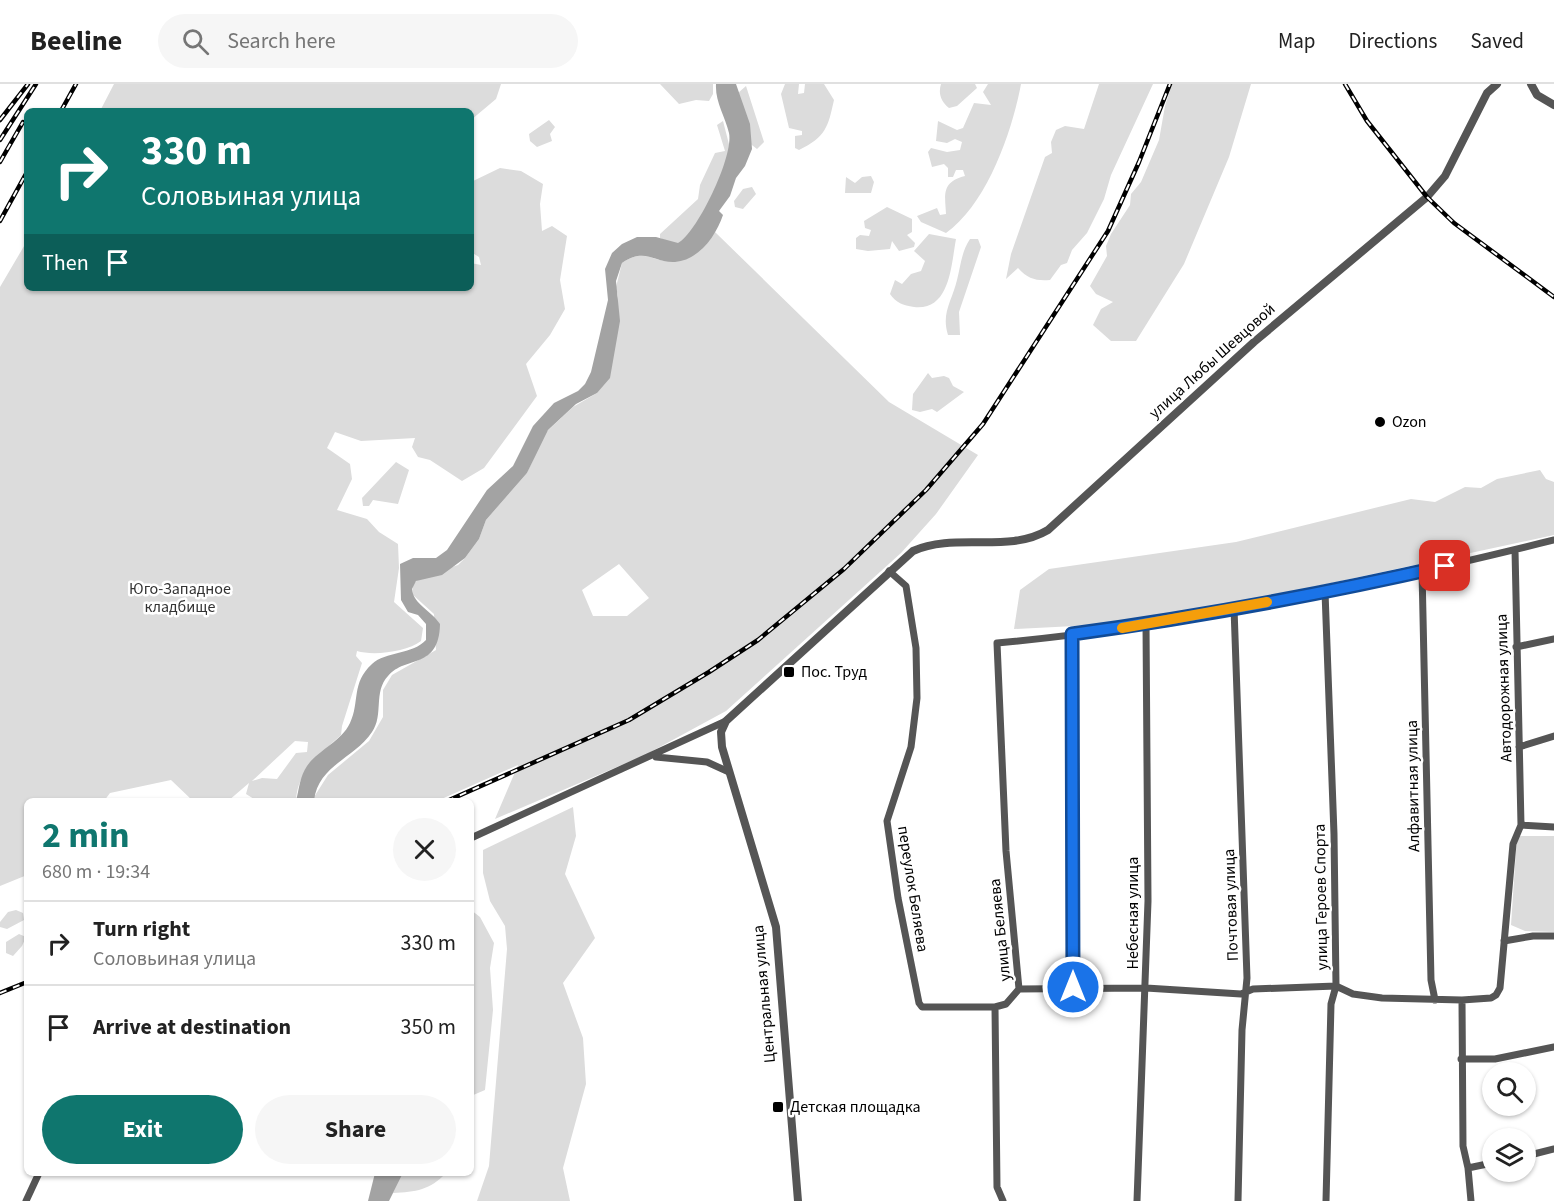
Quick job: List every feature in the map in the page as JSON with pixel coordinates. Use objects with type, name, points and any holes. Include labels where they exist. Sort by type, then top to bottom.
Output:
[{"type":"street","name":"улица Любы Шевцовой","points":[[726,721],[913,551],[931,545],[1018,540],[1048,530],[1254,342],[1427,197],[1445,176],[1487,93],[1497,84]]},
{"type":"street","points":[[1531,84],[1537,95],[1554,105]]},
{"type":"street","points":[[1073,987],[1072,634],[1146,624],[1325,592],[1554,540]]},
{"type":"street","name":"Автодорожная улица","points":[[1462,1000],[1491,998],[1500,988],[1513,844],[1521,825],[1515,550]]},
{"type":"street","name":"переулок Беляева","points":[[889,571],[906,586],[916,648],[916,698],[911,747],[887,821],[898,898],[922,1007],[996,1007]]},
{"type":"street","name":"Алфавитная улица","points":[[1422,571],[1431,980],[1435,1000]]},
{"type":"street","name":"улица Героев Спорта","points":[[1325,592],[1334,834],[1336,986],[1331,1004],[1326,1201]]},
{"type":"street","name":"Почтовая улица","points":[[1234,608],[1246,991],[1242,1030],[1238,1201]]},
{"type":"street","name":"Небесная улица","points":[[1137,1201],[1146,988],[1146,624]]},
{"type":"street","name":"улица Беляева","points":[[1003,1201],[998,1186],[996,1007],[1006,1004],[1019,989],[1006,851],[997,643],[1072,634]]},
{"type":"street","points":[[1516,647],[1554,639]]},
{"type":"street","points":[[474,837],[652,757],[726,721]]},
{"type":"street","name":"Центральная улица","points":[[726,721],[721,740],[776,927],[798,1201]]},
{"type":"street","points":[[1519,747],[1554,736]]},
{"type":"street","points":[[652,757],[681,757],[707,762],[729,772]]},
{"type":"street","points":[[1521,825],[1554,827]]},
{"type":"street","points":[[1504,941],[1533,936],[1554,936]]},
{"type":"street","points":[[1019,989],[1146,988],[1241,994],[1246,991],[1336,986],[1353,994],[1382,998],[1462,1000],[1463,1146],[1471,1201]]},
{"type":"street","points":[[1461,1059],[1495,1059],[1554,1047]]},
{"type":"street","points":[[1536,1154],[1554,1149]]},
{"type":"street","points":[[1468,1168],[1482,1165]]},
{"type":"street","points":[[26,1201],[38,1176]]},
{"type":"green space","points":[[114,84],[501,84],[496,99],[474,117],[474,108],[102,108]]},
{"type":"green space","points":[[660,84],[713,84],[713,94],[709,101],[696,100],[679,104]]},
{"type":"green space","points":[[785,84],[799,84],[798,94],[804,93],[805,84],[824,84],[834,100],[830,117],[820,136],[799,150],[795,148],[795,136],[802,135],[802,131],[789,128],[781,94]]},
{"type":"green space","points":[[941,84],[975,84],[977,88],[957,106],[949,108],[941,97]]},
{"type":"green space","points":[[988,84],[1021,84],[1017,103],[996,166],[974,204],[946,233],[921,222],[917,216],[937,208],[940,215],[946,214],[945,195],[948,186],[965,176],[963,170],[956,170],[953,177],[948,177],[948,168],[944,164],[932,167],[928,152],[931,148],[947,152],[960,150],[962,142],[955,139],[947,143],[936,141],[938,121],[957,130],[963,128],[974,103],[991,105],[983,92]]},
{"type":"green space","points":[[1099,84],[1153,84],[1111,175],[1104,199],[1087,233],[1072,250],[1067,263],[1061,265],[1050,280],[1032,278],[1018,268],[1006,279],[1011,254],[1045,157],[1052,153],[1051,142],[1056,130],[1065,126],[1084,129]]},
{"type":"green space","points":[[1172,84],[1251,84],[1229,157],[1184,264],[1136,341],[1111,341],[1093,325],[1101,309],[1113,302],[1096,294],[1090,286],[1107,256],[1106,246],[1111,234],[1130,205],[1131,194],[1141,182],[1159,140],[1165,106]]},
{"type":"green space","points":[[746,86],[764,142],[757,149],[748,142],[738,93]]},
{"type":"green space","points":[[549,120],[555,127],[550,134],[552,141],[537,147],[530,141],[529,134]]},
{"type":"green space","points":[[723,121],[731,152],[721,190],[681,247],[660,238],[660,234],[698,199],[700,185],[715,153],[725,151],[717,125]]},
{"type":"green space","name":"Юго-Западное кладбище","points":[[500,168],[521,171],[543,184],[540,204],[542,231],[552,226],[567,236],[560,280],[565,309],[550,335],[526,364],[537,396],[484,468],[462,481],[430,460],[418,457],[412,447],[415,438],[361,441],[335,432],[327,448],[350,464],[352,479],[337,510],[367,519],[379,532],[398,544],[399,568],[394,602],[423,628],[421,641],[407,648],[390,652],[357,651],[356,656],[362,663],[341,735],[318,756],[305,772],[297,790],[296,798],[252,798],[246,794],[249,783],[232,798],[190,798],[171,780],[110,793],[106,798],[24,798],[24,876],[0,886],[0,287],[24,246],[24,291],[474,291],[474,264],[481,265],[479,257],[474,254],[474,181]],"holes":[[[295,741],[308,742],[307,752],[296,753],[277,779],[262,778],[252,781]]]},
{"type":"green space","points":[[871,176],[874,182],[871,193],[845,193],[846,177],[855,183],[862,177]]},
{"type":"green space","points":[[752,187],[756,194],[743,209],[735,207],[734,201],[743,189]]},
{"type":"green space","points":[[887,207],[912,219],[912,232],[907,235],[915,243],[914,247],[899,251],[892,241],[890,249],[868,251],[856,249],[856,238],[860,235],[869,236],[871,230],[865,228],[864,221]]},
{"type":"green space","points":[[715,232],[889,402],[978,455],[936,514],[901,553],[726,711],[645,755],[495,819],[518,765],[444,798],[314,798],[328,775],[369,741],[383,717],[383,690],[392,675],[436,650],[434,614],[412,594],[413,584],[420,578],[458,565],[465,558],[479,539],[486,520],[527,473],[545,433],[573,407],[597,393],[618,296],[616,287],[622,263],[637,256],[666,261],[680,260],[697,251]],"holes":[[[619,564],[649,598],[627,616],[593,616],[582,590]]]},
{"type":"green space","points":[[929,234],[956,239],[947,285],[935,302],[926,306],[914,307],[903,304],[890,294],[895,280],[902,284],[911,274],[921,271],[925,261],[914,251]]},
{"type":"green space","points":[[970,239],[978,239],[981,247],[959,312],[960,335],[948,335],[946,313],[963,254]]},
{"type":"green space","points":[[928,373],[932,378],[944,376],[949,378],[953,386],[964,392],[937,412],[932,409],[920,412],[912,410],[913,394]]},
{"type":"green space","points":[[396,462],[409,470],[398,504],[373,500],[369,506],[363,506],[362,498]]},
{"type":"green space","points":[[1540,470],[1546,479],[1554,482],[1554,535],[1192,613],[1114,624],[1014,629],[1020,590],[1049,569],[1236,542],[1411,499],[1435,502],[1465,487],[1481,488],[1497,479]]},
{"type":"green space","points":[[573,807],[576,836],[565,874],[595,938],[563,983],[583,1038],[586,1084],[563,1168],[570,1201],[477,1201],[489,1166],[507,949],[505,926],[490,901],[483,873],[483,850]]},
{"type":"green space","points":[[1517,836],[1554,836],[1554,932],[1525,931],[1511,925]]},
{"type":"green space","points":[[16,910],[23,913],[24,920],[7,929],[0,927],[0,922],[8,912]]},
{"type":"green space","points":[[474,912],[480,917],[494,943],[490,968],[493,1010],[485,1090],[474,1095]]},
{"type":"green space","points":[[19,934],[24,936],[22,946],[13,956],[6,953],[6,942]]},
{"type":"green space","points":[[402,1176],[443,1176],[428,1187],[393,1193]]},
{"type":"shaded area","points":[[716,84],[736,84],[750,124],[752,149],[745,166],[736,178],[730,196],[719,211],[723,215],[716,231],[699,252],[684,260],[667,262],[637,256],[622,263],[616,281],[620,321],[610,378],[597,393],[576,404],[548,430],[527,473],[486,520],[479,539],[465,558],[442,575],[416,581],[412,589],[413,594],[440,624],[434,649],[428,655],[404,665],[388,676],[381,689],[376,725],[372,732],[356,749],[329,770],[322,779],[315,798],[297,798],[301,778],[307,766],[346,730],[350,723],[355,708],[358,685],[365,671],[378,660],[414,648],[426,640],[426,624],[418,615],[408,612],[401,600],[400,564],[413,558],[436,558],[447,550],[487,490],[513,466],[533,426],[554,403],[578,391],[585,384],[591,372],[608,300],[605,269],[612,253],[622,244],[637,237],[656,237],[678,243],[695,225],[704,210],[720,175],[729,144],[729,133]]},
{"type":"shaded area","points":[[374,1176],[402,1176],[389,1201],[368,1201]]},
{"type":"railway","points":[[0,120],[28,84]]},
{"type":"railway","points":[[0,140],[36,84]]},
{"type":"railway","points":[[63,108],[76,84]]},
{"type":"railway","points":[[454,798],[629,720],[709,672],[758,640],[844,569],[926,490],[983,424],[1108,231],[1170,84]]},
{"type":"railway","points":[[1345,84],[1367,121],[1427,197],[1454,223],[1554,297]]},
{"type":"railway","points":[[0,162],[23,122]]},
{"type":"railway","points":[[0,221],[24,177]]},
{"type":"railway","points":[[0,993],[24,983]]},
{"type":"slow traffic","points":[[1122,628],[1267,602]]},
{"type":"place","name":"Ozon","points":[[1380,422]]},
{"type":"place","name":"Пос. Труд","points":[[789,672]]},
{"type":"place","name":"Детская площадка","points":[[778,1107]]},
{"type":"route","points":[[1073,987],[1072,634],[1146,624],[1325,592],[1445,566]]}]
